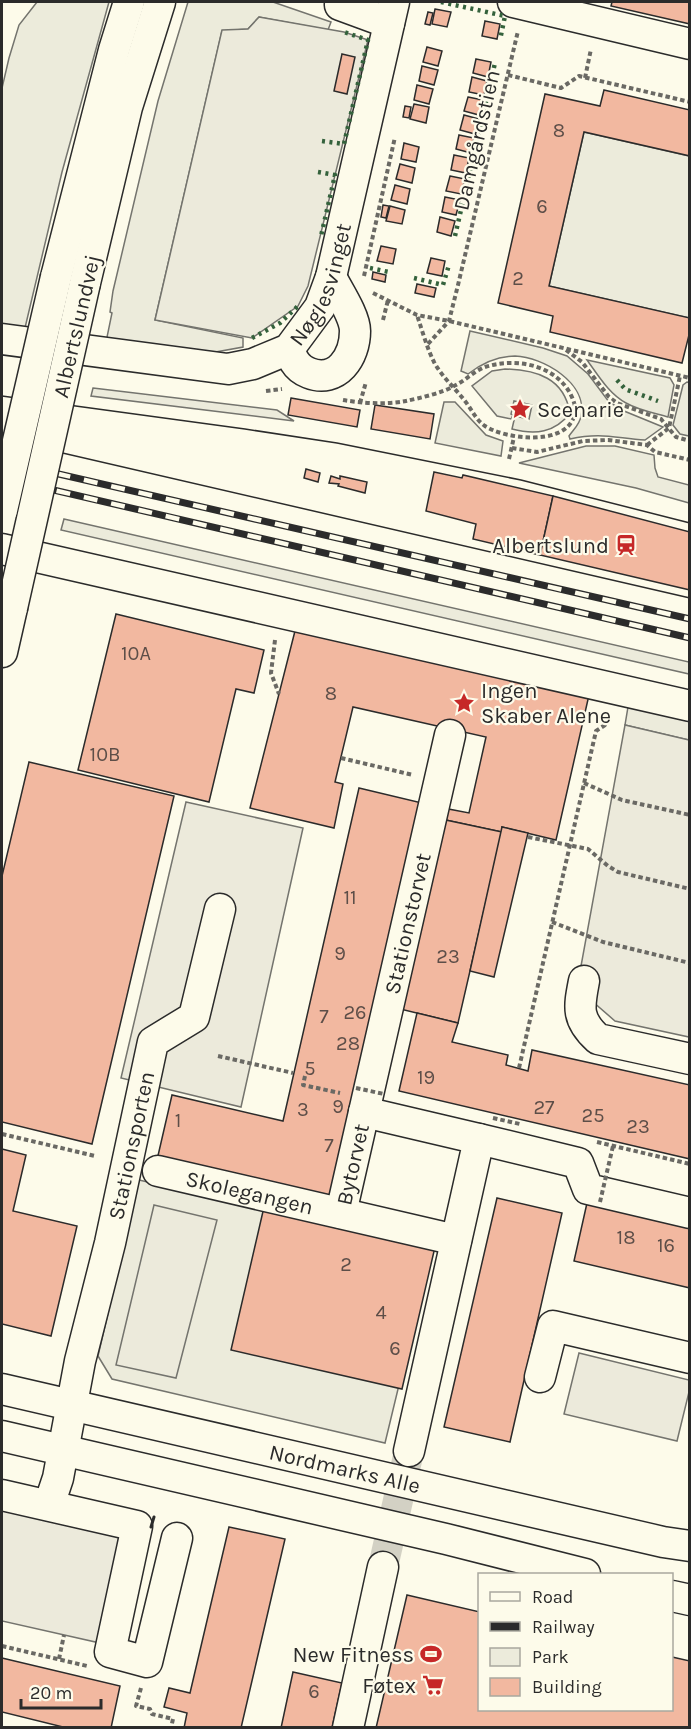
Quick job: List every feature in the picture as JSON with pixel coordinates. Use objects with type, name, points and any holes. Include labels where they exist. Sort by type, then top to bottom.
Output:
[{"type":"street","name":"Albertslundvej","points":[[2,510],[56,277],[114,50],[129,2]]},
{"type":"street","name":"Albertslundvej","points":[[2,652],[127,107],[160,2]]},
{"type":"street","points":[[341,2],[340,5],[392,12]]},
{"type":"street","points":[[519,3],[690,44]]},
{"type":"street","name":"Nøglesvinget","points":[[2,339],[228,369],[253,364],[289,349],[320,307],[331,277],[392,12]]},
{"type":"street","points":[[289,349],[296,363],[306,371],[318,376],[327,376],[336,372],[347,359],[353,347],[356,329],[331,277]]},
{"type":"street","points":[[2,549],[690,706]]},
{"type":"street","name":"Stationstorvet","points":[[368,1098],[450,735]]},
{"type":"street","name":"Stationsporten","points":[[49,1505],[58,1478],[80,1361],[110,1243],[153,1042],[194,1017],[220,909]]},
{"type":"street","points":[[584,981],[579,1007],[587,1029],[598,1039],[690,1059]]},
{"type":"street","name":"Bytorvet","points":[[456,1240],[341,1213],[368,1098],[486,1128],[578,1163],[588,1189],[690,1213]]},
{"type":"street","points":[[409,1451],[456,1240],[486,1128]]},
{"type":"street","name":"Skolegangen","points":[[158,1171],[341,1213]]},
{"type":"street","points":[[540,1377],[553,1326],[690,1358]]},
{"type":"street","name":"Nordmarks Alle","points":[[2,1389],[663,1542],[690,1546]]},
{"type":"street","name":"Nordmarks Alle","points":[[2,1436],[446,1539],[577,1573]]},
{"type":"street","points":[[2,1494],[137,1526],[110,1652],[147,1662],[177,1538]]},
{"type":"street","points":[[348,1728],[383,1567]]},
{"type":"street","points":[[673,1596],[690,1600]]},
{"type":"path","name":"Damgårdstien","points":[[448,321],[508,75],[519,3]]},
{"type":"path","points":[[508,75],[561,88],[579,76],[690,102]]},
{"type":"path","points":[[331,277],[363,288],[364,274],[397,126]]},
{"type":"path","points":[[371,292],[417,315],[690,378]]},
{"type":"path","points":[[417,315],[434,363],[453,388],[465,401],[476,417],[485,426],[501,434],[540,438],[560,432],[571,422],[576,409],[570,393],[559,377],[535,366],[510,362],[483,368],[453,388]]},
{"type":"path","points":[[428,344],[448,321]]},
{"type":"path","points":[[564,348],[582,362],[609,397],[617,403],[661,419],[676,437],[690,441]]},
{"type":"path","points":[[647,445],[669,428],[680,376]]},
{"type":"path","points":[[509,459],[514,436]]},
{"type":"path","points":[[512,448],[537,452],[583,441],[608,440],[647,445],[655,452],[690,460]]},
{"type":"path","points":[[276,630],[271,673],[279,694]]},
{"type":"path","points":[[519,1068],[596,731],[605,725]]},
{"type":"path","points":[[341,758],[440,781]]},
{"type":"path","points":[[584,783],[622,800],[690,815]]},
{"type":"path","points":[[528,837],[588,849],[618,872],[690,889]]},
{"type":"path","points":[[552,922],[603,942],[690,963]]},
{"type":"path","points":[[218,1056],[293,1073]]},
{"type":"path","points":[[305,1076],[303,1085],[368,1098]]},
{"type":"path","points":[[486,1128],[520,1124]]},
{"type":"path","points":[[2,1134],[95,1156]]},
{"type":"path","points":[[590,1141],[690,1164]]},
{"type":"path","points":[[600,1202],[613,1146]]},
{"type":"path","points":[[59,1659],[64,1635]]},
{"type":"path","points":[[2,1646],[96,1668],[110,1652]]},
{"type":"path","points":[[150,1709],[152,1714],[173,1719],[171,1728]]},
{"type":"green space","points":[[37,2],[109,2],[62,172],[24,332],[2,327],[2,88],[19,25]]},
{"type":"green space","points":[[188,2],[273,2],[331,22],[328,30],[259,17],[248,29],[222,31],[155,320],[243,338],[243,347],[199,355],[106,342],[112,313],[110,312],[113,291],[158,101]]},
{"type":"green space","points":[[584,132],[689,156],[689,318],[549,286]]},
{"type":"green space","points":[[470,331],[567,356],[588,374],[609,402],[624,411],[663,427],[645,440],[599,436],[570,439],[569,436],[580,419],[581,404],[578,393],[571,383],[561,374],[538,361],[515,356],[490,361],[468,374],[461,371]]},
{"type":"green space","points":[[587,360],[670,378],[674,385],[668,417],[636,408],[614,395]]},
{"type":"green space","points":[[505,369],[528,371],[547,378],[562,392],[570,413],[558,425],[544,431],[529,432],[512,429],[515,416],[529,419],[532,405],[514,401],[511,419],[497,416],[472,386],[492,371]]},
{"type":"green space","points":[[690,383],[689,436],[680,434],[673,425],[683,385]]},
{"type":"green space","points":[[93,388],[277,410],[294,421],[91,396]]},
{"type":"green space","points":[[444,402],[455,402],[486,435],[503,441],[501,456],[435,443]]},
{"type":"green space","points":[[586,446],[615,446],[654,455],[658,477],[689,485],[689,503],[636,488],[519,463]]},
{"type":"green space","points":[[64,519],[689,662],[689,674],[61,530]]},
{"type":"green space","points":[[628,707],[689,721],[689,740],[625,725]]},
{"type":"green space","points":[[139,1180],[432,1248],[385,1443],[112,1379],[98,1356]]},
{"type":"shaded area","points":[[259,17],[344,32],[368,40],[308,286],[298,306],[252,338],[155,320],[222,30],[248,29]]},
{"type":"shaded area","points":[[625,725],[689,740],[689,1037],[615,1021],[577,988]]},
{"type":"shaded area","points":[[186,802],[303,828],[241,1107],[121,1078]]},
{"type":"shaded area","points":[[154,1205],[217,1220],[176,1378],[116,1365]]},
{"type":"shaded area","points":[[579,1353],[689,1380],[689,1392],[677,1441],[564,1414]]},
{"type":"shaded area","points":[[2,1504],[123,1533],[100,1643],[2,1621]]},
{"type":"building","points":[[612,2],[690,2],[690,24],[611,6]]},
{"type":"building","points":[[435,9],[451,12],[447,27],[432,24]]},
{"type":"building","points":[[428,12],[433,13],[430,25],[425,24]]},
{"type":"building","points":[[485,21],[500,24],[497,39],[482,36]]},
{"type":"building","points":[[427,47],[442,51],[438,66],[423,62]]},
{"type":"building","points":[[342,54],[355,57],[347,94],[334,91]]},
{"type":"building","points":[[476,59],[491,62],[488,77],[473,73]]},
{"type":"building","points":[[422,66],[438,70],[434,85],[419,81]]},
{"type":"building","points":[[472,77],[487,81],[484,95],[469,92]]},
{"type":"building","points":[[417,85],[433,89],[429,104],[414,100]]},
{"type":"building","points":[[604,90],[690,110],[690,156],[584,132],[549,286],[690,318],[690,331],[682,363],[550,332],[553,316],[498,303],[545,94],[600,106]]},
{"type":"building","points":[[468,97],[483,100],[479,115],[464,111]]},
{"type":"building","points":[[414,104],[429,107],[426,123],[410,119]]},
{"type":"building","points":[[405,106],[411,107],[409,118],[403,117]]},
{"type":"building","points":[[464,115],[479,119],[475,134],[460,130]]},
{"type":"building","points":[[459,135],[474,138],[471,153],[456,149]]},
{"type":"building","points":[[404,143],[419,147],[416,162],[401,159]]},
{"type":"building","points":[[454,155],[469,158],[466,173],[451,170]]},
{"type":"building","points":[[400,164],[415,168],[412,183],[396,179]]},
{"type":"building","points":[[450,176],[465,179],[461,194],[446,191]]},
{"type":"building","points":[[395,185],[410,189],[407,204],[391,200]]},
{"type":"building","points":[[445,197],[460,200],[456,215],[442,212]]},
{"type":"building","points":[[383,205],[389,206],[386,218],[381,217]]},
{"type":"building","points":[[390,206],[405,210],[402,224],[386,221]]},
{"type":"building","points":[[440,217],[455,221],[451,236],[437,232]]},
{"type":"building","points":[[381,246],[396,249],[393,264],[377,261]]},
{"type":"building","points":[[431,258],[445,261],[442,276],[427,273]]},
{"type":"building","points":[[373,272],[386,275],[385,282],[372,279]]},
{"type":"building","points":[[417,284],[436,288],[434,297],[415,293]]},
{"type":"building","points":[[291,398],[360,410],[357,427],[288,415]]},
{"type":"building","points":[[375,405],[434,414],[430,439],[371,429]]},
{"type":"building","points":[[306,469],[320,473],[318,482],[304,478]]},
{"type":"building","points":[[434,472],[462,478],[463,475],[553,496],[540,555],[473,539],[476,524],[426,511]]},
{"type":"building","points":[[331,476],[367,482],[365,493],[329,483]]},
{"type":"building","points":[[553,496],[690,532],[690,590],[540,555]]},
{"type":"building","points":[[116,614],[264,650],[254,693],[236,689],[209,802],[78,770]]},
{"type":"building","points":[[296,627],[589,695],[556,840],[502,827],[502,832],[441,819],[443,808],[469,813],[486,737],[353,707],[335,782],[343,784],[334,828],[250,808]]},
{"type":"building","points":[[29,762],[174,796],[92,1144],[2,1122],[2,876]]},
{"type":"building","points":[[359,788],[422,803],[330,1199],[157,1160],[172,1095],[283,1121]]},
{"type":"building","points":[[441,819],[502,832],[458,1023],[396,1008]]},
{"type":"building","points":[[502,827],[528,833],[494,977],[470,971]]},
{"type":"building","points":[[417,1013],[458,1023],[452,1042],[508,1055],[506,1065],[528,1071],[532,1050],[690,1085],[690,1159],[399,1091]]},
{"type":"building","points":[[2,1149],[26,1155],[13,1211],[77,1226],[51,1336],[2,1324]]},
{"type":"building","points":[[497,1198],[562,1213],[510,1442],[444,1427]]},
{"type":"building","points":[[587,1203],[690,1227],[690,1288],[574,1261]]},
{"type":"building","points":[[264,1207],[435,1247],[402,1389],[231,1350]]},
{"type":"building","points":[[229,1527],[285,1539],[241,1728],[184,1728],[187,1713],[164,1707],[169,1688],[190,1693]]},
{"type":"building","name":"Føtex","points":[[407,1595],[478,1612],[478,1711],[673,1711],[673,1657],[690,1661],[690,1728],[376,1728]]},
{"type":"building","points":[[2,1658],[120,1686],[111,1728],[67,1728],[2,1712]]},
{"type":"building","points":[[293,1672],[342,1683],[332,1728],[281,1728]]},
{"type":"tunnel","points":[[383,1567],[408,1456]]},
{"type":"tram line","points":[[2,396],[337,443],[521,480],[690,523]]},
{"type":"tram line","points":[[2,439],[690,598]]},
{"type":"railway","points":[[2,461],[690,619]]},
{"type":"railway","points":[[2,478],[690,638]]},
{"type":"hedge","points":[[441,2],[505,16],[500,40]]},
{"type":"hedge","points":[[322,141],[344,144],[368,40],[344,32]]},
{"type":"hedge","points":[[455,236],[495,63]]},
{"type":"hedge","points":[[318,172],[335,175],[321,236]]},
{"type":"hedge","points":[[414,278],[443,285],[449,265]]},
{"type":"hedge","points":[[370,268],[389,272]]},
{"type":"hedge","points":[[252,338],[280,323],[298,306]]},
{"type":"hedge","points":[[617,380],[625,389],[658,401]]},
{"type":"wall","points":[[151,1527],[154,1517]]},
{"type":"place","name":"Scenarie","points":[[520,409]]},
{"type":"place","name":"Albertslund","points":[[626,545]]},
{"type":"place","name":"Ingen Skaber Alene","points":[[464,703]]},
{"type":"place","name":"New Fitness","points":[[431,1654]]},
{"type":"place","name":"Føtex","points":[[433,1685]]}]
